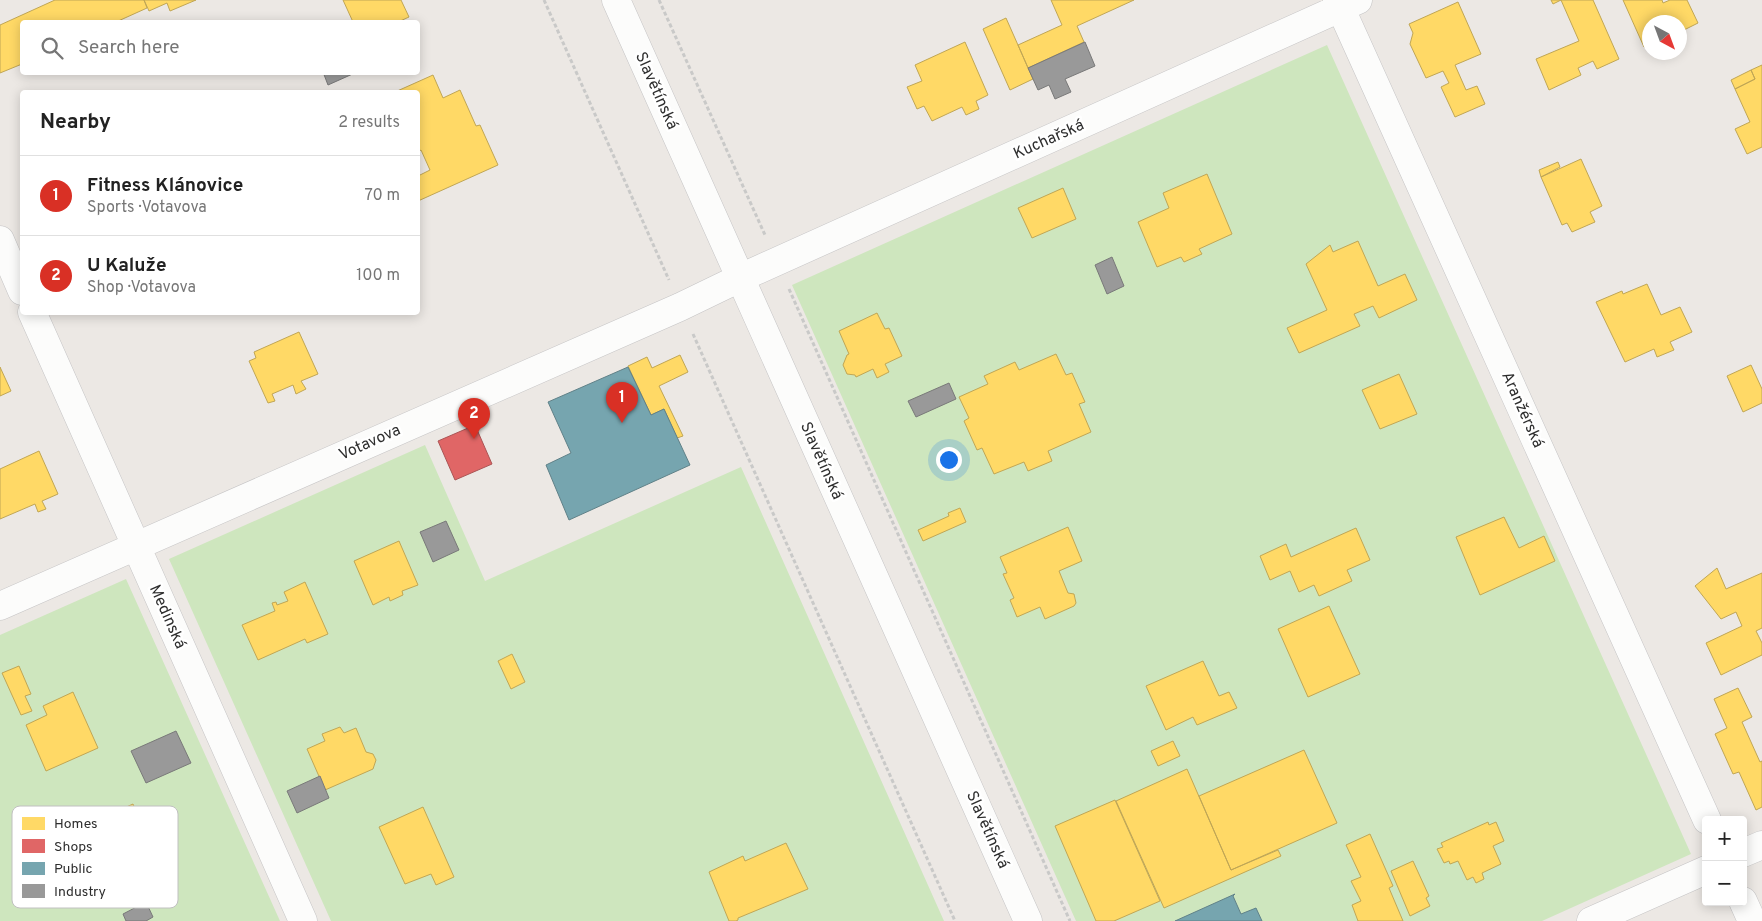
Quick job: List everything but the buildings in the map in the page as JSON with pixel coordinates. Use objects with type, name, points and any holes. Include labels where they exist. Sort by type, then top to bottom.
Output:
[{"type":"street","name":"Slavětínská","points":[[616,0],[1028,921]]},
{"type":"street","name":"Kuchařská","points":[[740,278],[1345,3]]},
{"type":"street","name":"Aranžérská","points":[[1345,3],[1705,816]]},
{"type":"street","points":[[0,240],[20,286]]},
{"type":"street","name":"Votavova","points":[[0,606],[680,307],[740,278]]},
{"type":"street","name":"Medinská","points":[[33,315],[303,921]]},
{"type":"street","points":[[1747,851],[1762,845]]},
{"type":"street","points":[[1591,921],[1702,872]]},
{"type":"street","points":[[1745,906],[1752,921]]},
{"type":"path","points":[[544,0],[955,921]]},
{"type":"path","points":[[658,0],[777,262],[1070,921]]},
{"type":"green space","points":[[1327,45],[1691,854],[1542,921],[1076,921],[792,285]]},
{"type":"green space","points":[[425,445],[485,581],[741,467],[944,921],[331,921],[169,559]]},
{"type":"green space","points":[[126,579],[280,921],[0,921],[0,635]]},
{"type":"place","name":"Fitness Klánovice","points":[[622,423]]},
{"type":"place","name":"U Kaluže","points":[[474,439]]}]
